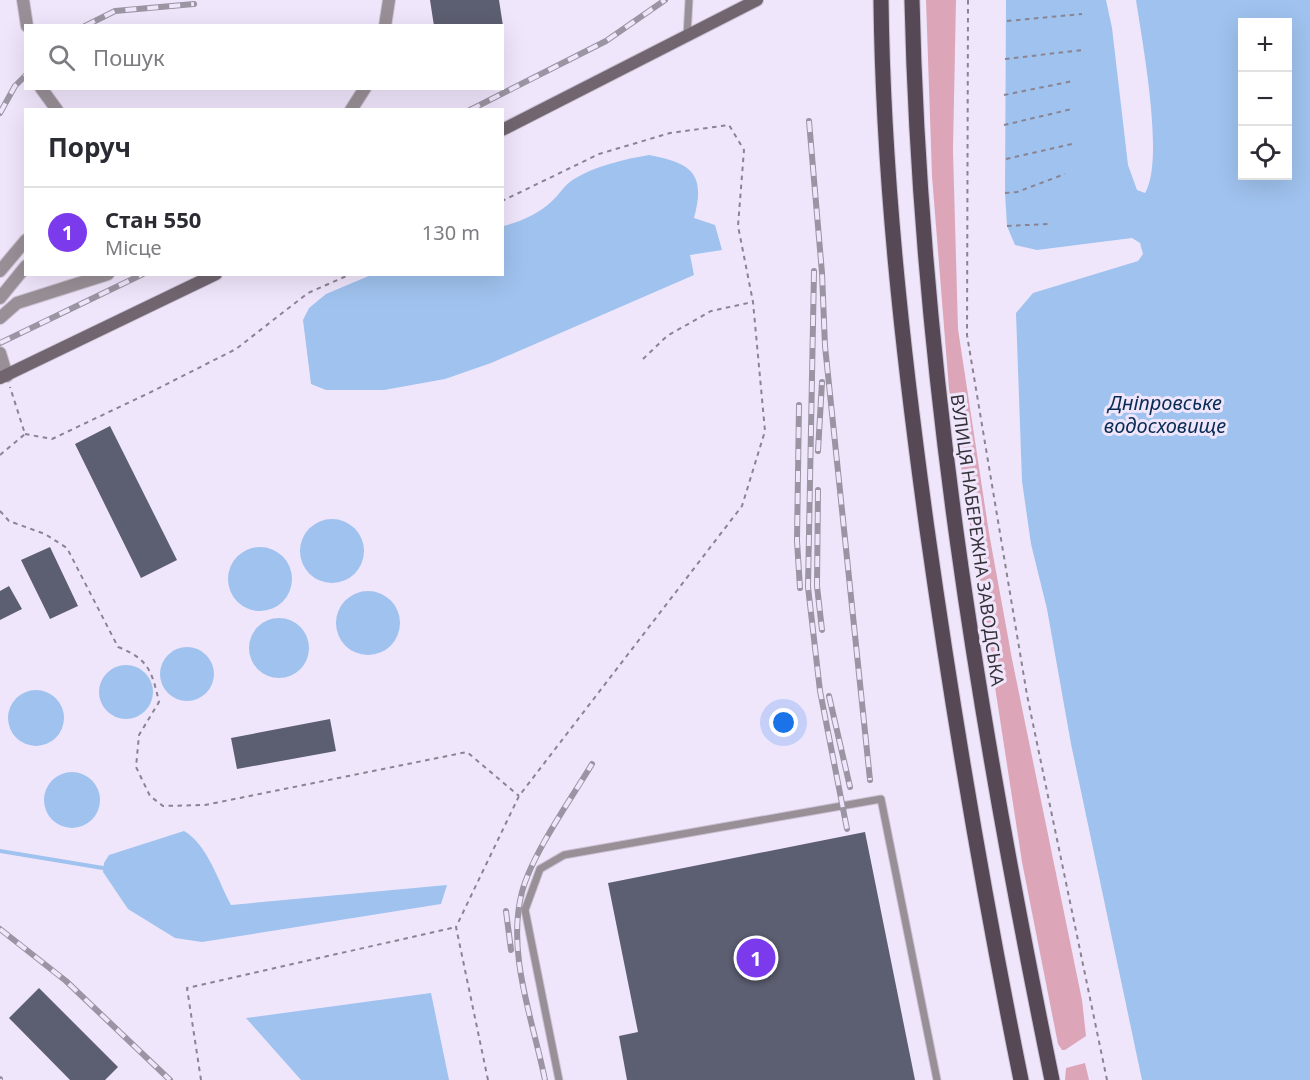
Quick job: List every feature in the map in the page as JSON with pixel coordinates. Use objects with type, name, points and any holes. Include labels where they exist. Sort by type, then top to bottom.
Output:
[{"type":"main road","points":[[881,0],[895,272],[908,393],[948,677],[986,905],[1021,1080]]},
{"type":"main road","name":"ВУЛИЦЯ НАБЕРЕЖНА ЗАВОДСЬКА","points":[[912,0],[925,271],[937,390],[975,661],[1015,900],[1052,1080]]},
{"type":"street","points":[[23,0],[27,24]]},
{"type":"street","points":[[385,24],[389,0]]},
{"type":"street","points":[[504,129],[757,0]]},
{"type":"street","points":[[42,90],[56,108]]},
{"type":"street","points":[[352,108],[364,90]]},
{"type":"street","points":[[0,271],[24,242]]},
{"type":"street","points":[[0,298],[24,268]]},
{"type":"street","points":[[0,318],[17,303],[102,276]]},
{"type":"street","points":[[0,353],[3,377],[212,276]]},
{"type":"lane","points":[[687,36],[689,0]]},
{"type":"lane","points":[[559,1080],[525,910],[540,869],[564,855],[881,798],[936,1080]]},
{"type":"path","points":[[968,0],[967,335],[1027,694],[1107,1080]]},
{"type":"path","points":[[1007,21],[1082,14]]},
{"type":"path","points":[[1005,59],[1083,50]]},
{"type":"path","points":[[1004,95],[1073,81]]},
{"type":"path","points":[[1004,125],[1072,110]]},
{"type":"path","points":[[488,1080],[456,927],[519,796],[742,506],[765,431],[753,302],[738,226],[744,150],[729,125],[670,133],[599,154],[504,200]]},
{"type":"path","points":[[1006,159],[1076,143]]},
{"type":"path","points":[[1005,193],[1017,192],[1065,174]]},
{"type":"path","points":[[1007,226],[1048,224]]},
{"type":"path","points":[[0,455],[25,435],[52,439],[236,349],[308,293],[346,276]]},
{"type":"path","points":[[643,359],[667,336],[711,311],[753,302]]},
{"type":"path","points":[[3,377],[25,435]]},
{"type":"path","points":[[0,511],[9,521],[45,534],[67,548],[118,647],[135,653],[151,670],[159,702],[140,735],[136,767],[150,796],[163,806],[205,805],[467,752],[519,796]]},
{"type":"path","points":[[201,1080],[187,988],[456,927]]},
{"type":"shaded area","points":[[926,0],[956,0],[953,150],[958,329],[989,533],[1012,659],[1082,1000],[1086,1036],[1065,1050],[1062,1050],[1058,1044],[1022,862],[949,389],[932,176]]},
{"type":"shaded area","points":[[1085,1063],[1089,1080],[1065,1080],[1066,1068]]},
{"type":"water","name":"Дніпровське водосховище","points":[[1006,0],[1106,0],[1112,28],[1128,165],[1137,190],[1145,193],[1151,177],[1153,128],[1136,0],[1310,0],[1310,1080],[1142,1080],[1071,744],[1047,609],[1031,544],[1022,481],[1016,313],[1033,293],[1138,261],[1143,254],[1140,243],[1132,238],[1037,250],[1015,245],[1007,226],[1005,193]]},
{"type":"water","points":[[649,155],[664,158],[676,162],[692,173],[698,191],[694,218],[715,225],[722,250],[690,255],[694,275],[491,363],[445,379],[384,390],[326,390],[311,384],[303,320],[309,308],[326,294],[369,276],[504,276],[504,226],[541,210],[567,184],[582,174]]},
{"type":"water","points":[[332,519],[350,525],[358,533],[364,551],[358,569],[350,577],[332,583],[314,577],[306,569],[300,551],[306,533],[314,525]]},
{"type":"water","points":[[260,547],[272,549],[283,556],[290,567],[292,579],[290,591],[283,602],[272,609],[260,611],[248,609],[237,602],[230,591],[228,579],[230,567],[237,556],[248,549]]},
{"type":"water","points":[[368,591],[386,597],[394,605],[400,623],[394,641],[386,649],[368,655],[350,649],[342,641],[336,623],[342,605],[350,597]]},
{"type":"water","points":[[279,618],[300,627],[309,648],[300,669],[279,678],[258,669],[249,648],[258,627]]},
{"type":"water","points":[[182,647],[192,647],[202,651],[210,659],[214,674],[210,689],[202,697],[192,701],[182,701],[172,697],[164,689],[160,679],[160,669],[164,659],[172,651]]},
{"type":"water","points":[[121,665],[131,665],[141,669],[149,677],[153,692],[149,707],[141,715],[131,719],[121,719],[111,715],[103,707],[99,697],[99,687],[103,677],[111,669]]},
{"type":"water","points":[[36,690],[51,695],[59,703],[64,718],[59,733],[51,741],[36,746],[21,741],[13,733],[8,718],[13,703],[21,695]]},
{"type":"water","points":[[72,772],[87,777],[95,785],[100,800],[95,815],[87,823],[72,828],[57,823],[49,815],[44,800],[49,785],[57,777]]},
{"type":"water","points":[[184,831],[200,845],[206,854],[231,905],[447,885],[441,904],[202,942],[175,938],[128,909],[103,872],[104,863],[109,855]]},
{"type":"water","points":[[431,993],[449,1080],[301,1080],[246,1018]]},
{"type":"building","points":[[430,0],[499,0],[503,24],[434,24]]},
{"type":"building","points":[[110,426],[177,560],[141,578],[75,444]]},
{"type":"building","points":[[50,547],[78,606],[50,619],[21,560]]},
{"type":"building","points":[[9,586],[22,609],[0,620],[0,591]]},
{"type":"building","points":[[330,719],[336,751],[237,769],[231,738]]},
{"type":"building","points":[[865,832],[915,1080],[627,1080],[619,1036],[638,1032],[608,883]]},
{"type":"building","points":[[39,988],[118,1067],[105,1080],[70,1080],[9,1018]]},
{"type":"waterway","points":[[0,851],[103,868]]},
{"type":"railway","points":[[474,108],[606,41],[665,0]]},
{"type":"railway","points":[[89,24],[115,11],[194,4]]},
{"type":"railway","points":[[0,113],[15,86],[24,77]]},
{"type":"railway","points":[[809,121],[822,273],[825,346],[870,780]]},
{"type":"railway","points":[[814,271],[808,587],[820,691],[847,829]]},
{"type":"railway","points":[[0,343],[139,276]]},
{"type":"railway","points":[[818,451],[822,382]]},
{"type":"railway","points":[[799,405],[797,541],[800,588]]},
{"type":"railway","points":[[818,490],[817,586],[822,630]]},
{"type":"railway","points":[[829,696],[850,787]]},
{"type":"railway","points":[[545,1080],[519,962],[518,915],[522,892],[534,861],[592,764]]},
{"type":"railway","points":[[506,911],[511,950]]},
{"type":"railway","points":[[0,929],[66,981],[170,1080]]},
{"type":"place","name":"Стан 550","points":[[756,958]]}]
